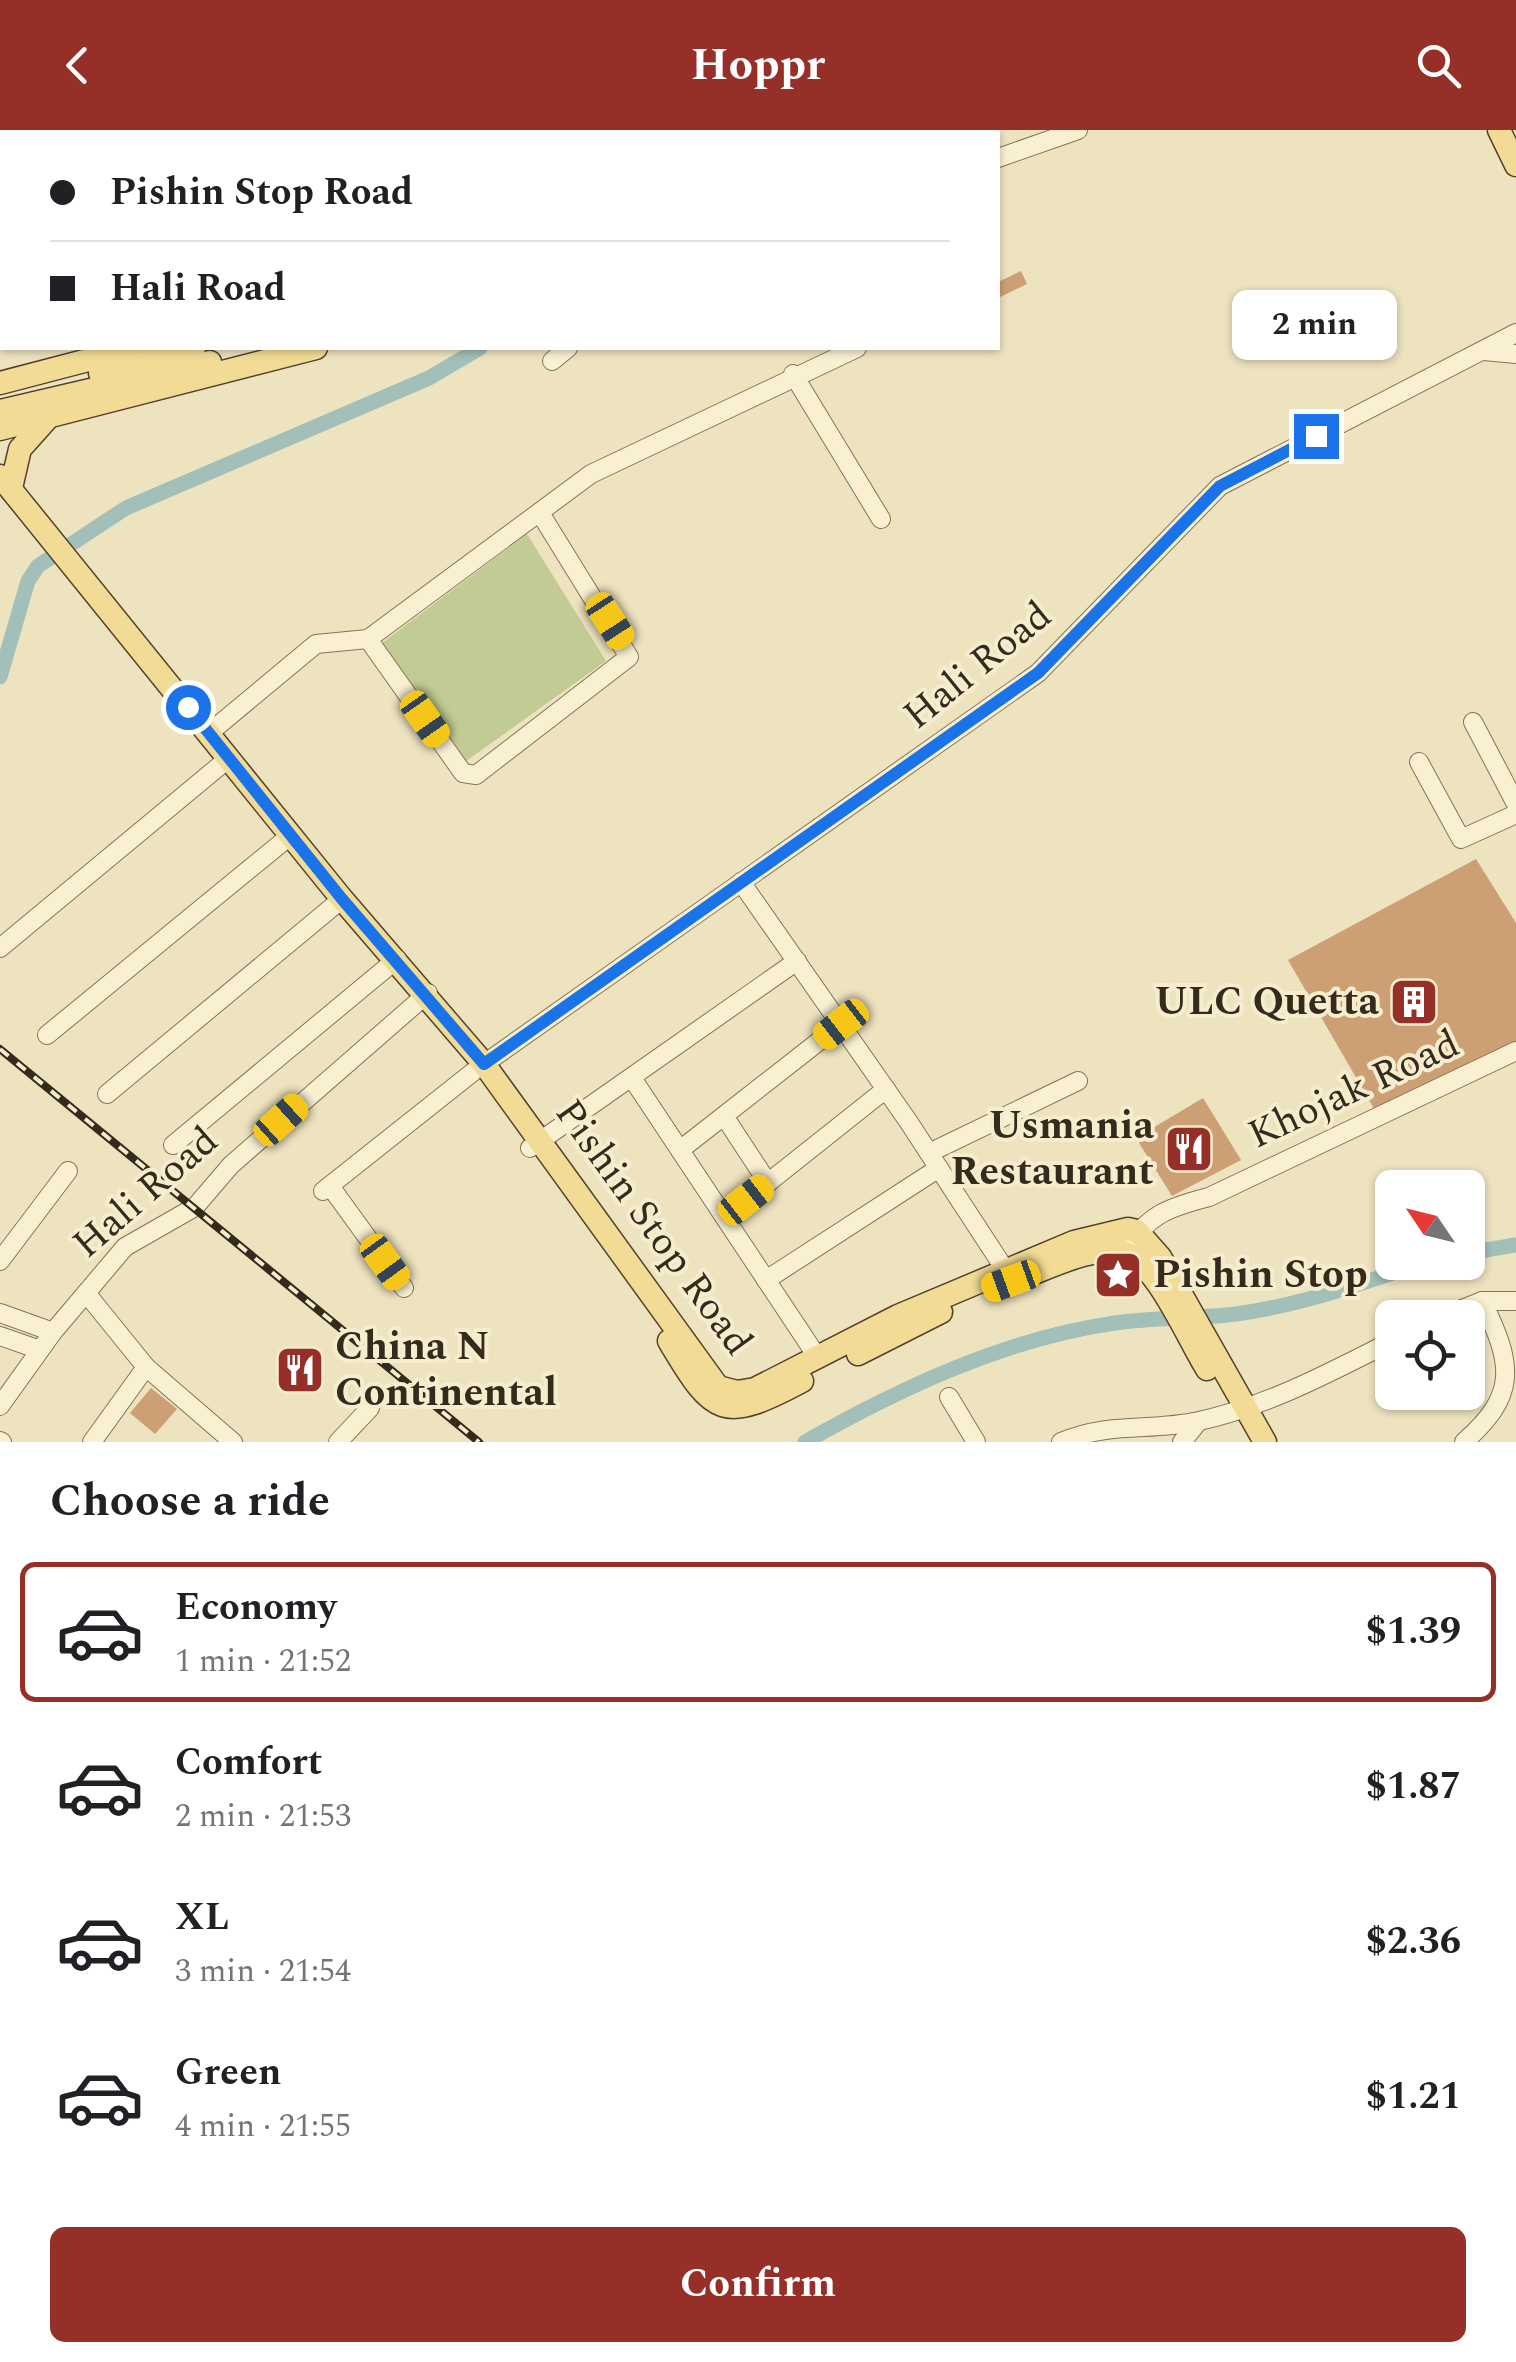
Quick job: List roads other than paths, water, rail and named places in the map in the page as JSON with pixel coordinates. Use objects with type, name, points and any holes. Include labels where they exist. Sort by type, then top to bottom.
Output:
[{"type":"main road","points":[[1498,130],[1516,165]]},
{"type":"main road","points":[[0,383],[126,350]]},
{"type":"main road","points":[[0,399],[186,350]]},
{"type":"main road","points":[[0,412],[259,350]]},
{"type":"main road","points":[[0,429],[308,350]]},
{"type":"main road","points":[[4,486],[20,450],[49,418]]},
{"type":"main road","points":[[4,486],[33,534],[77,578]]},
{"type":"main road","points":[[4,486],[59,547],[77,578]]},
{"type":"main road","name":"Pishin Stop Road","points":[[77,578],[209,734],[224,762]]},
{"type":"main road","name":"Pishin Stop Road","points":[[77,578],[339,902],[424,997],[536,1144],[718,1386],[736,1392],[756,1389],[1004,1268],[1074,1242],[1128,1229],[1131,1242],[985,1290],[761,1404],[723,1407],[700,1390],[536,1144]]},
{"type":"main road","points":[[1131,1242],[1163,1293],[1190,1320]]},
{"type":"main road","points":[[1131,1242],[1160,1258],[1239,1408],[1264,1442]]},
{"type":"main road","points":[[1239,1408],[1248,1442]]},
{"type":"street","points":[[1000,157],[1078,130]]},
{"type":"street","name":"Hali Road","points":[[404,1288],[327,1188],[478,1068],[1038,673],[1220,486],[1516,333]]},
{"type":"street","points":[[552,361],[566,350]]},
{"type":"street","points":[[209,734],[316,644],[368,639],[591,474],[851,350]]},
{"type":"street","points":[[1484,351],[1516,354]]},
{"type":"street","points":[[794,374],[881,519]]},
{"type":"street","points":[[368,639],[462,772],[476,775],[629,657],[540,513]]},
{"type":"street","points":[[1473,722],[1516,804]]},
{"type":"street","points":[[0,948],[224,762]]},
{"type":"street","points":[[1419,762],[1461,838],[1516,814]]},
{"type":"street","points":[[47,1035],[287,838]]},
{"type":"street","points":[[741,882],[886,1089],[1004,1268]]},
{"type":"street","points":[[107,1094],[339,902]]},
{"type":"street","points":[[536,1144],[796,961]]},
{"type":"street","points":[[173,1146],[393,962]]},
{"type":"street","name":"Hali Road","points":[[0,1406],[53,1332],[125,1248],[195,1207],[231,1166],[424,997]]},
{"type":"street","points":[[680,1150],[841,1024]]},
{"type":"street","name":"Khojak Road","points":[[1131,1242],[1172,1206],[1209,1197],[1516,1051]]},
{"type":"street","points":[[632,1078],[818,1358]]},
{"type":"street","points":[[766,1280],[934,1160],[1078,1081]]},
{"type":"street","points":[[724,1217],[886,1089]]},
{"type":"street","points":[[724,1116],[768,1182]]},
{"type":"street","points":[[0,1261],[68,1171]]},
{"type":"street","points":[[86,1293],[146,1367],[220,1438]]},
{"type":"street","points":[[1485,1302],[1516,1301]]},
{"type":"street","points":[[1464,1442],[1497,1421],[1506,1408],[1514,1372],[1485,1309]]},
{"type":"street","points":[[0,1313],[53,1332]]},
{"type":"street","points":[[0,1336],[40,1350]]},
{"type":"street","points":[[1067,1441],[1094,1428],[1198,1422],[1375,1348]]},
{"type":"street","points":[[92,1442],[146,1367]]},
{"type":"street","points":[[949,1397],[976,1442]]},
{"type":"street","points":[[338,1442],[370,1408]]},
{"type":"street","points":[[1182,1442],[1198,1422]]},
{"type":"waterway","points":[[0,677],[28,581],[38,566],[126,508],[429,378],[477,350]]},
{"type":"waterway","points":[[1485,1250],[1516,1245]]},
{"type":"waterway","points":[[805,1442],[954,1368],[1033,1341],[1115,1323],[1261,1310],[1375,1278]]},
{"type":"railway","points":[[0,1049],[479,1442]]},
{"type":"place","name":"ULC Quetta","points":[[1414,1002]]},
{"type":"place","name":"Usmania Restaurant","points":[[1189,1149]]},
{"type":"place","name":"Pishin Stop","points":[[1118,1275]]},
{"type":"place","name":"China N Continental","points":[[300,1370]]}]
